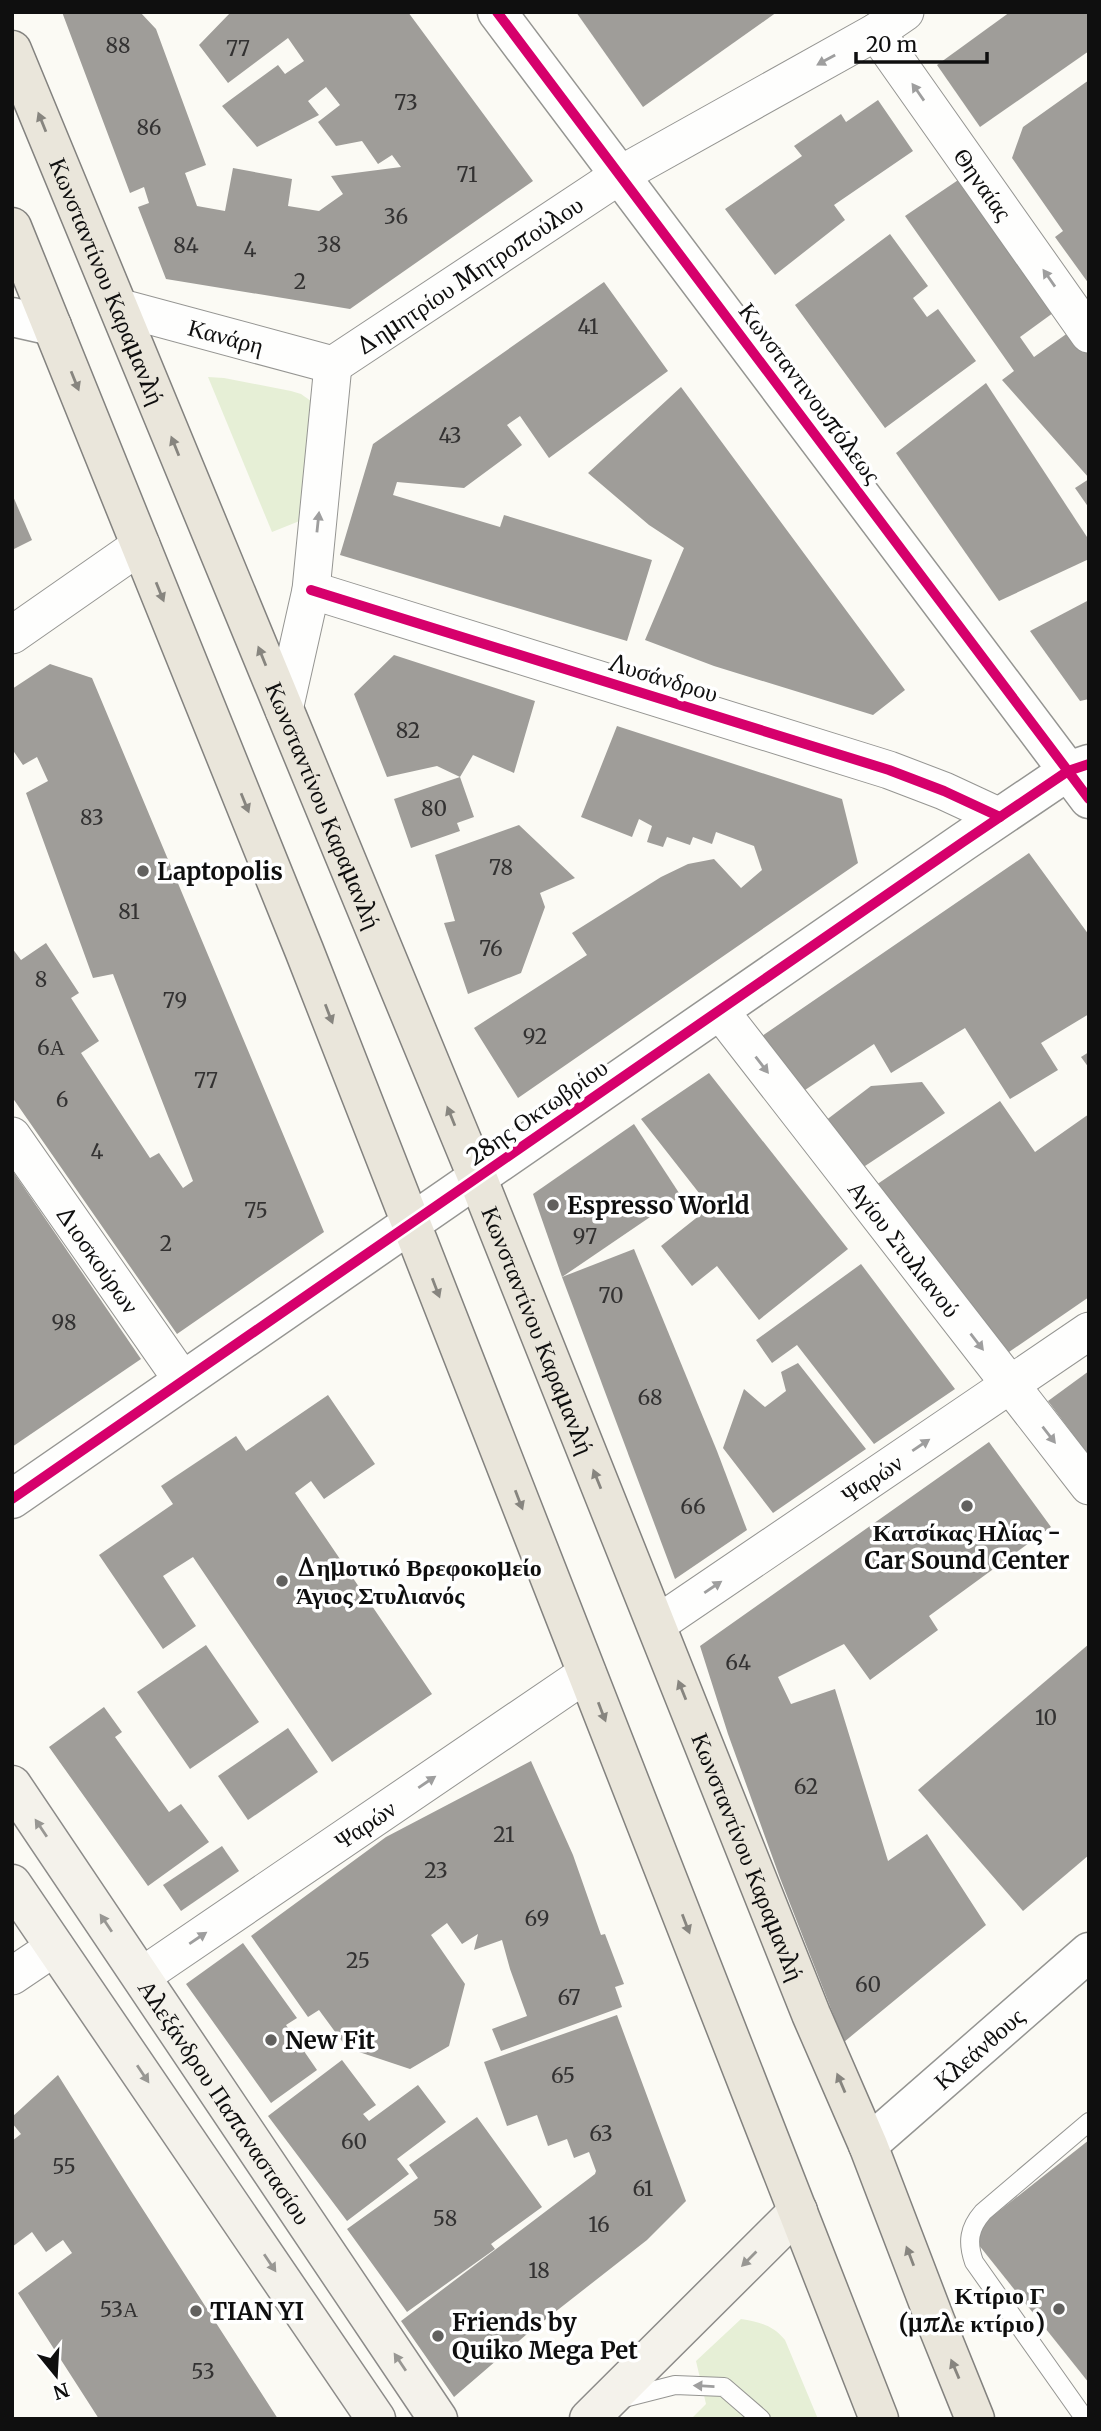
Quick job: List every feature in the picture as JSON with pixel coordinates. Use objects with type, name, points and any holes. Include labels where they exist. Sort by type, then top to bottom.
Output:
[{"type":"main road","name":"Κωνσταντίνου Καραμανλή","points":[[12,50],[478,1179],[811,2014],[868,2145],[934,2320],[975,2419]]},
{"type":"main road","points":[[12,227],[299,937],[879,2419]]},
{"type":"main road","name":"Αλεξάνδρου Παπαναστασίου","points":[[12,1785],[438,2419]]},
{"type":"main road","points":[[12,1884],[376,2419]]},
{"type":"main road","points":[[597,2411],[798,2211]]},
{"type":"street","name":"Κωνσταντινουπόλεως","points":[[497,12],[1082,778]]},
{"type":"street","name":"Δημητρίου Μητροπούλου","points":[[284,710],[311,590],[333,365],[620,175],[890,22]]},
{"type":"street","name":"Θηναίας","points":[[890,22],[1089,334]]},
{"type":"street","name":"Κανάρη","points":[[118,307],[333,365]]},
{"type":"street","points":[[12,317],[52,326]]},
{"type":"street","points":[[12,635],[141,545]]},
{"type":"street","name":"Λυσάνδρου","points":[[311,590],[888,770],[944,791],[1000,817]]},
{"type":"street","name":"28ης Οκτωβρίου","points":[[12,1499],[1000,817],[1082,778]]},
{"type":"street","name":"Αγίου Στυλιανού","points":[[720,1011],[1089,1486]]},
{"type":"street","name":"Διοσκούρων","points":[[12,1136],[183,1381]]},
{"type":"street","name":"Ψαρών","points":[[656,1625],[1089,1331]]},
{"type":"street","name":"Ψαρών","points":[[142,1976],[587,1673]]},
{"type":"street","points":[[12,1976],[55,1947]]},
{"type":"street","name":"Κλεάνθους","points":[[868,2145],[1089,1952]]},
{"type":"lane","points":[[1085,2419],[974,2262],[969,2235],[974,2222],[983,2212],[1089,2122]]},
{"type":"lane","points":[[597,2411],[675,2385],[724,2387],[761,2419]]},
{"type":"green space","points":[[208,377],[291,391],[301,394],[318,406],[302,520],[272,532]]},
{"type":"green space","points":[[741,2319],[765,2325],[785,2340],[818,2419],[691,2419],[706,2404],[696,2361]]},
{"type":"building","points":[[62,12],[140,12],[156,29],[206,165],[185,173],[197,206],[225,211],[233,168],[292,179],[288,206],[319,211],[343,194],[331,176],[401,167],[392,155],[378,164],[362,141],[336,146],[318,122],[340,105],[326,87],[308,101],[319,115],[257,147],[222,106],[278,65],[285,74],[304,61],[288,38],[228,83],[199,45],[231,12],[408,12],[533,181],[350,309],[166,279],[138,207],[149,203],[144,187],[130,193]]},
{"type":"building","points":[[576,12],[777,12],[643,107]]},
{"type":"building","points":[[1010,12],[1089,12],[1089,51],[980,127],[937,65]]},
{"type":"building","points":[[1089,80],[1089,284],[1055,237],[1063,231],[1012,158],[1023,127]]},
{"type":"building","points":[[878,100],[913,151],[834,205],[845,220],[775,275],[725,209],[802,156],[794,146],[841,114],[846,122]]},
{"type":"building","points":[[970,172],[1064,305],[1020,337],[1034,357],[1072,330],[1089,351],[1089,478],[1002,380],[1014,371],[905,216]]},
{"type":"building","points":[[890,234],[928,286],[913,298],[927,317],[938,309],[976,361],[885,428],[795,305]]},
{"type":"building","points":[[604,282],[668,371],[549,458],[520,416],[507,425],[522,445],[464,488],[397,482],[393,495],[500,527],[504,515],[652,560],[627,641],[340,555],[373,444]]},
{"type":"building","points":[[986,383],[1089,540],[1089,559],[999,601],[896,453]]},
{"type":"building","points":[[681,387],[905,690],[873,715],[714,666],[645,640],[684,548],[649,525],[588,473]]},
{"type":"building","points":[[1089,479],[1089,508],[1075,488]]},
{"type":"building","points":[[12,494],[32,540],[12,550]]},
{"type":"building","points":[[1089,600],[1089,699],[1080,701],[1030,631]]},
{"type":"building","points":[[394,655],[535,701],[514,773],[473,755],[460,777],[437,766],[387,777],[354,694]]},
{"type":"building","points":[[50,664],[92,678],[324,1232],[177,1334],[12,1097],[12,948],[21,960],[46,943],[79,993],[71,998],[99,1041],[81,1053],[150,1158],[159,1153],[183,1188],[193,1181],[113,974],[93,978],[26,793],[48,781],[37,757],[23,765],[12,749],[12,689]]},
{"type":"building","points":[[617,726],[842,799],[858,863],[518,1098],[474,1028],[587,955],[572,933],[661,877],[688,864],[714,859],[741,888],[762,870],[754,846],[716,832],[712,844],[693,837],[690,845],[667,837],[663,847],[647,842],[652,826],[639,819],[632,837],[581,817]]},
{"type":"building","points":[[460,777],[474,817],[457,823],[460,831],[411,848],[394,799]]},
{"type":"building","points":[[519,825],[575,878],[540,893],[545,907],[521,973],[468,994],[444,923],[455,921],[435,855]]},
{"type":"building","points":[[1029,853],[1089,935],[1089,1014],[1041,1043],[1058,1070],[1010,1099],[965,1028],[891,1073],[874,1044],[802,1092],[759,1038]]},
{"type":"building","points":[[1089,1052],[1089,1068],[1081,1057]]},
{"type":"building","points":[[709,1073],[848,1249],[759,1320],[717,1266],[692,1286],[661,1246],[710,1207],[641,1119]]},
{"type":"building","points":[[922,1082],[945,1113],[862,1168],[825,1121],[871,1086]]},
{"type":"building","points":[[1000,1101],[1035,1152],[1089,1114],[1089,1297],[1009,1352],[876,1185]]},
{"type":"building","points":[[634,1124],[681,1196],[562,1277],[533,1194]]},
{"type":"building","points":[[12,1170],[141,1359],[12,1447]]},
{"type":"building","points":[[634,1249],[747,1530],[675,1579],[562,1277]]},
{"type":"building","points":[[861,1264],[955,1389],[874,1444],[797,1345],[772,1363],[756,1340]]},
{"type":"building","points":[[798,1363],[866,1449],[773,1513],[723,1448],[744,1389],[765,1407],[786,1391],[781,1372]]},
{"type":"building","points":[[1089,1371],[1089,1456],[1048,1401]]},
{"type":"building","name":"Δημοτικό Βρεφοκομείο Άγιος Στυλιανός","points":[[328,1395],[375,1464],[324,1499],[311,1481],[295,1493],[432,1694],[332,1762],[193,1557],[163,1576],[196,1626],[163,1649],[99,1555],[173,1504],[161,1486],[236,1436],[246,1451]]},
{"type":"building","points":[[989,1442],[1051,1527],[929,1616],[938,1630],[870,1680],[844,1644],[778,1677],[791,1704],[835,1689],[888,1861],[927,1834],[986,1925],[844,2042],[780,1878],[728,1734],[700,1646]]},
{"type":"building","points":[[1089,1644],[1089,1855],[1023,1911],[918,1790]]},
{"type":"building","points":[[206,1645],[259,1722],[190,1769],[137,1692]]},
{"type":"building","points":[[104,1707],[122,1732],[115,1737],[169,1812],[181,1804],[209,1842],[148,1886],[49,1747]]},
{"type":"building","points":[[288,1728],[318,1772],[248,1820],[218,1776]]},
{"type":"building","points":[[531,1761],[573,1855],[601,1935],[605,1934],[624,1984],[615,1987],[622,2007],[501,2051],[492,2029],[527,2016],[502,1940],[474,1950],[478,1934],[462,1944],[447,1923],[431,1935],[465,1984],[449,2046],[410,2069],[347,2048],[319,2010],[308,2017],[251,1936],[386,1837]]},
{"type":"building","points":[[222,1846],[239,1871],[181,1911],[163,1885]]},
{"type":"building","points":[[243,1943],[297,2018],[286,2025],[317,2070],[271,2103],[186,1984]]},
{"type":"building","points":[[617,2015],[686,2201],[647,2240],[527,2334],[454,2397],[401,2321],[596,2171],[589,2152],[574,2158],[567,2139],[548,2146],[537,2115],[507,2126],[484,2062]]},
{"type":"building","points":[[342,2060],[376,2105],[363,2114],[369,2121],[418,2085],[446,2122],[397,2159],[409,2174],[347,2221],[268,2116]]},
{"type":"building","points":[[58,2075],[278,2419],[99,2419],[18,2293],[72,2253],[63,2240],[46,2252],[32,2232],[12,2247],[12,2141],[21,2134],[12,2123],[12,2117]]},
{"type":"building","points":[[477,2117],[542,2207],[491,2244],[495,2249],[407,2312],[347,2229],[418,2178],[409,2165]]},
{"type":"building","name":"Κτίριο Γ (μπλε κτίριο)","points":[[1089,2140],[1089,2383],[970,2234]]},
{"type":"cycle path","points":[[497,12],[1089,799]]},
{"type":"cycle path","points":[[311,590],[889,770],[944,791],[1000,817]]},
{"type":"cycle path","points":[[12,1499],[963,842],[1068,771],[1089,764]]},
{"type":"place","name":"Laptopolis","points":[[143,871]]},
{"type":"place","name":"Espresso World","points":[[553,1205]]},
{"type":"place","name":"Κατσίκας Ηλίας - Car Sound Center","points":[[967,1506]]},
{"type":"place","name":"Δημοτικό Βρεφοκομείο Άγιος Στυλιανός","points":[[282,1581]]},
{"type":"place","name":"New Fit","points":[[271,2040]]},
{"type":"place","name":"Κτίριο Γ (μπλε κτίριο)","points":[[1059,2309]]},
{"type":"place","name":"TIAN YI","points":[[196,2311]]},
{"type":"place","name":"Friends by Quiko Mega Pet","points":[[438,2336]]}]
